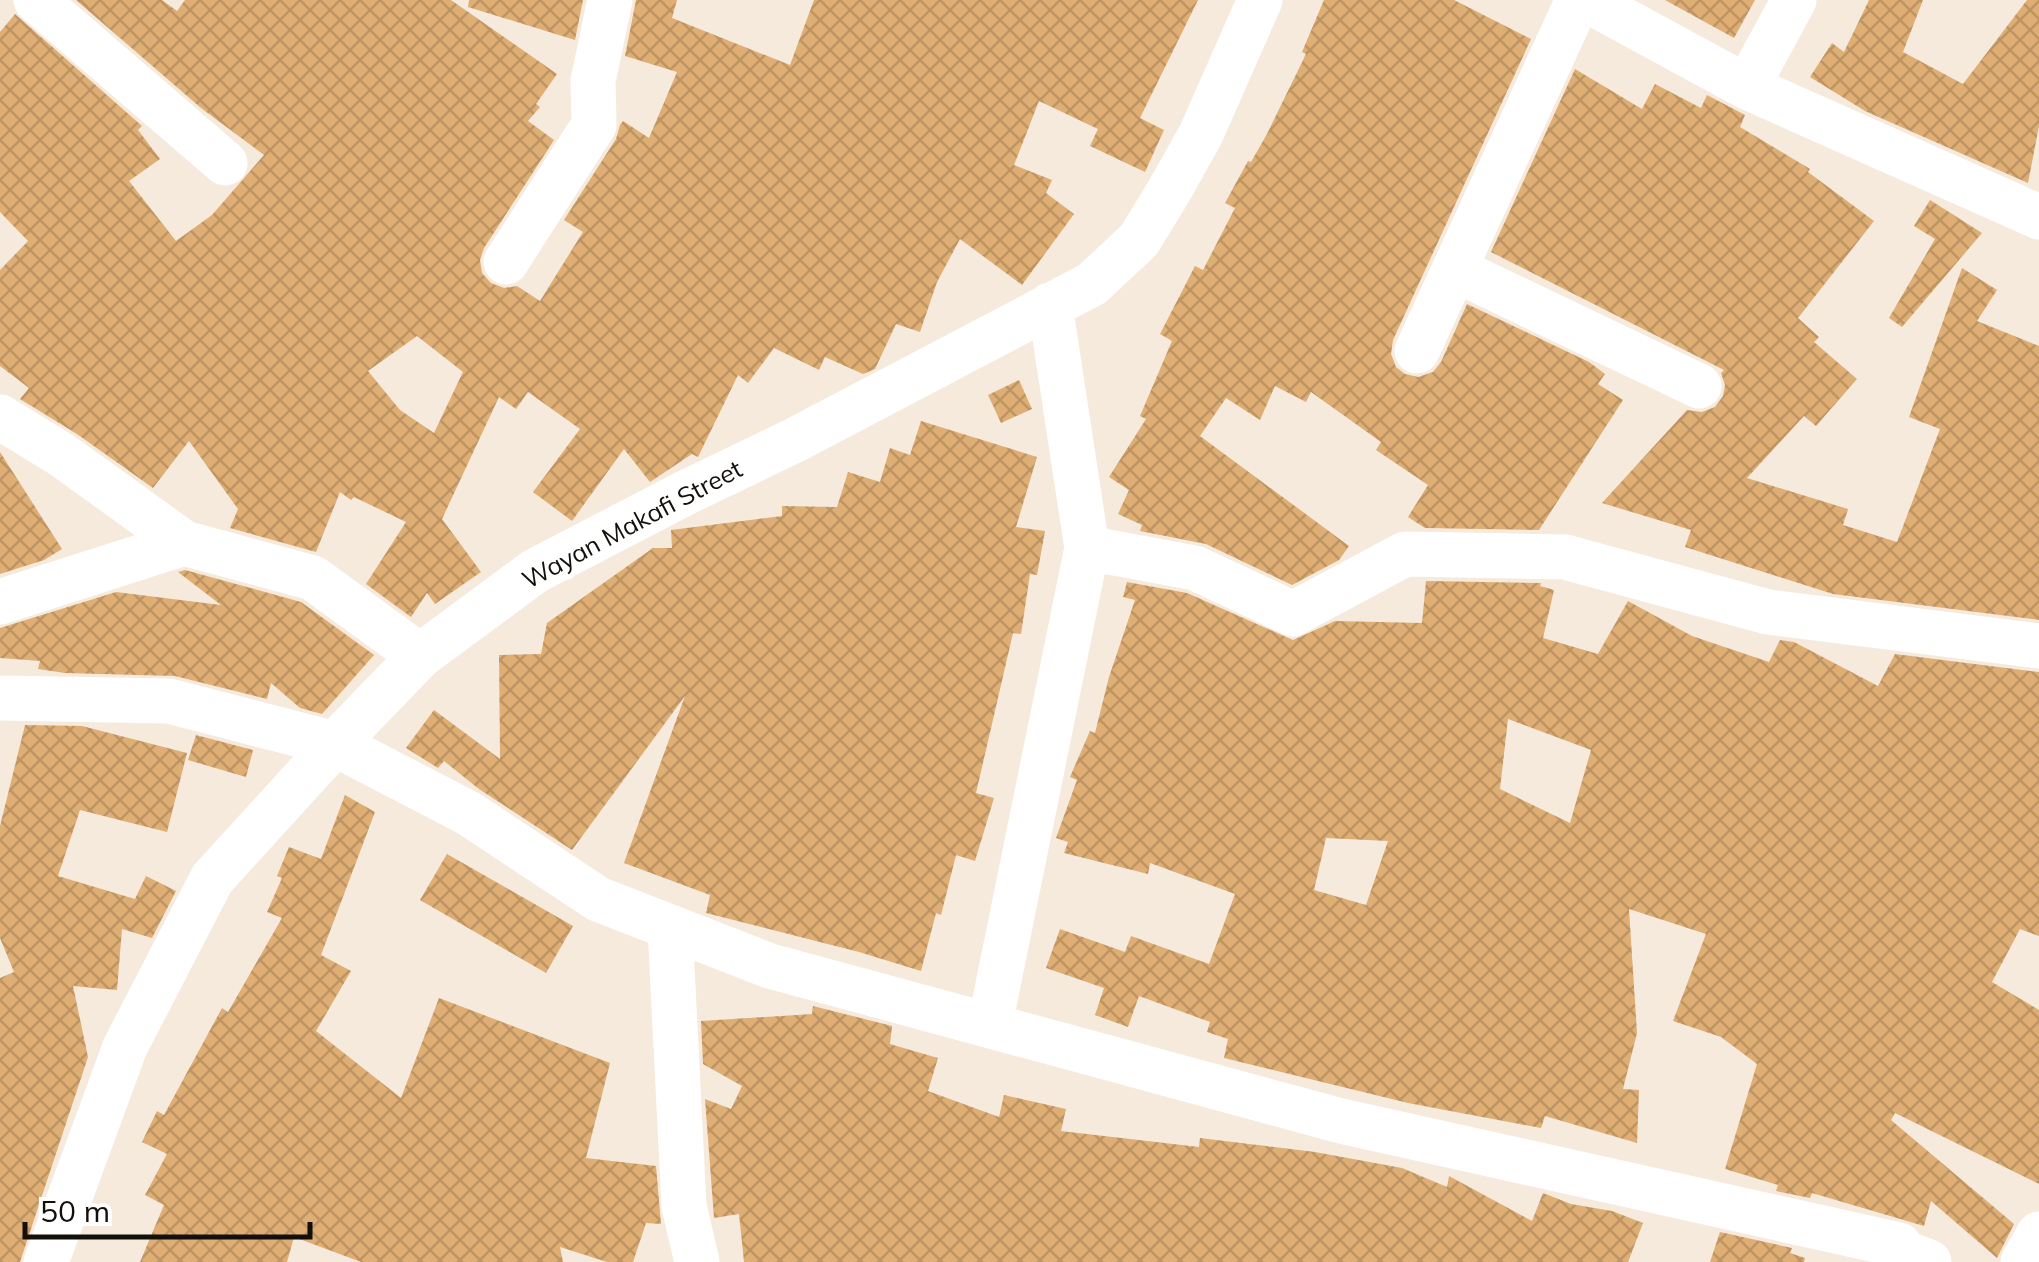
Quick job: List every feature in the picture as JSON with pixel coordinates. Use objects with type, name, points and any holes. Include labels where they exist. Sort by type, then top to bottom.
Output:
[{"type":"street","points":[[36,0],[226,163]]},
{"type":"street","points":[[506,262],[594,125],[593,81],[610,0]]},
{"type":"street","name":"Wayan Makafi Street","points":[[46,1262],[124,1047],[212,879],[334,744],[420,656],[534,572],[1092,284],[1139,240],[1201,134],[1260,0]]},
{"type":"street","points":[[1417,351],[1578,0]]},
{"type":"street","points":[[1587,0],[1747,87],[2039,217]]},
{"type":"street","points":[[1747,87],[1794,0]]},
{"type":"street","points":[[1456,270],[1700,386]]},
{"type":"street","points":[[990,1024],[1088,548],[1050,305]]},
{"type":"street","points":[[0,417],[62,455],[184,543],[313,578],[420,656]]},
{"type":"street","points":[[0,602],[184,543]]},
{"type":"street","points":[[1088,548],[1195,568],[1293,614],[1405,554],[1565,558],[1768,612],[2039,646]]},
{"type":"street","points":[[0,698],[169,701],[334,744],[468,813],[598,898],[770,966],[1341,1122],[1900,1245],[1900,1251],[1929,1262]]},
{"type":"street","points":[[670,927],[684,1206],[697,1262]]},
{"type":"street","points":[[2023,1262],[2039,1234]]},
{"type":"building","points":[[76,0],[162,0],[177,11],[185,0],[451,0],[557,74],[528,121],[554,140],[480,260],[482,273],[491,283],[504,288],[517,286],[540,301],[583,232],[564,220],[616,139],[620,125],[623,121],[649,138],[677,72],[625,56],[636,0],[677,0],[672,18],[790,65],[814,0],[1198,0],[1140,118],[1164,130],[1145,172],[1090,146],[1098,129],[1039,101],[1014,165],[1052,180],[1046,193],[1074,214],[1022,285],[960,239],[937,282],[920,332],[896,324],[875,369],[863,374],[825,357],[819,370],[774,348],[748,383],[738,375],[698,457],[692,454],[650,482],[624,449],[572,521],[533,492],[580,429],[528,392],[516,409],[499,397],[442,519],[481,572],[435,604],[427,593],[411,617],[366,584],[406,522],[340,492],[316,552],[230,528],[238,509],[189,441],[153,488],[20,399],[29,388],[0,366],[0,270],[28,241],[0,212],[0,32],[15,14],[142,126],[138,130],[160,159],[129,181],[176,241],[212,215],[264,155],[201,108]],"holes":[[[417,336],[463,372],[434,433],[400,410],[368,371]]]},
{"type":"building","points":[[469,0],[583,0],[575,40],[468,7]]},
{"type":"building","points":[[1324,0],[1454,0],[1531,39],[1393,340],[1391,354],[1396,367],[1418,377],[1433,372],[1467,304],[1589,362],[1605,374],[1598,384],[1623,400],[1539,530],[1425,528],[1408,517],[1428,485],[1376,450],[1381,442],[1311,392],[1306,402],[1275,386],[1260,420],[1226,398],[1200,436],[1349,546],[1339,560],[1292,585],[1206,544],[1140,531],[1142,525],[1118,514],[1129,490],[1109,477],[1146,419],[1140,416],[1172,341],[1160,334],[1195,266],[1203,270],[1235,208],[1225,203],[1267,134],[1306,54],[1302,52]]},
{"type":"building","points":[[1665,0],[1755,0],[1734,38]]},
{"type":"building","points":[[1869,0],[1923,0],[1903,52],[1963,84],[2027,0],[2039,0],[2039,126],[2028,183],[1865,111],[1810,77],[1832,43],[1844,52]]},
{"type":"building","points":[[1575,69],[1642,109],[1655,84],[1701,108],[1707,95],[1745,115],[1740,127],[1810,169],[1808,172],[1874,221],[1798,318],[1819,337],[1814,342],[1857,379],[1816,426],[1804,416],[1747,478],[1848,509],[1843,525],[1897,542],[1940,429],[1909,417],[1962,268],[1997,290],[1977,321],[2039,346],[2039,620],[1833,594],[1685,547],[1691,530],[1602,503],[1687,410],[1702,412],[1715,407],[1725,385],[1721,373],[1724,370],[1491,252]]},
{"type":"building","points":[[1930,200],[1982,233],[1902,327],[1889,318],[1935,239],[1914,226]]},
{"type":"building","points":[[1019,380],[1032,409],[1001,423],[988,395]]},
{"type":"building","points":[[921,421],[1037,457],[1016,527],[1045,531],[1037,575],[1030,574],[1021,634],[1013,633],[976,793],[994,798],[975,861],[956,855],[921,971],[706,913],[710,895],[624,863],[685,696],[572,850],[479,789],[444,761],[438,768],[406,748],[434,710],[500,759],[499,655],[541,654],[547,623],[653,548],[672,548],[671,530],[782,516],[782,506],[837,507],[848,472],[880,482],[890,448],[910,455]]},
{"type":"building","points":[[0,452],[62,549],[44,560],[0,574]]},
{"type":"building","points":[[185,570],[301,602],[374,655],[322,714],[300,708],[271,683],[267,699],[175,676],[65,673],[38,669],[40,661],[0,658],[0,628],[116,592],[221,605],[178,572]]},
{"type":"building","points":[[1426,581],[1541,583],[1540,586],[1554,590],[1543,638],[1598,654],[1628,601],[1692,636],[1769,662],[1780,640],[1794,642],[1878,686],[1895,654],[2039,672],[2039,936],[2020,929],[1992,982],[2039,1010],[2039,1184],[1895,1113],[1891,1120],[2014,1224],[1997,1258],[1931,1201],[1924,1226],[1812,1193],[1810,1198],[1776,1191],[1778,1185],[1725,1169],[1757,1064],[1721,1037],[1673,1021],[1706,934],[1629,909],[1637,1033],[1623,1089],[1639,1090],[1637,1143],[1545,1116],[1541,1128],[1408,1103],[1224,1058],[1228,1039],[1207,1032],[1210,1022],[1139,996],[1128,1027],[1095,1015],[1104,988],[1046,968],[1060,929],[1125,952],[1131,936],[1209,964],[1235,894],[1150,863],[1148,874],[1064,853],[1068,842],[1056,838],[1077,780],[1070,777],[1090,731],[1095,733],[1135,600],[1123,597],[1127,582],[1187,593],[1293,640],[1335,621],[1422,623]],"holes":[[[1508,719],[1591,750],[1570,823],[1500,789]],[[1326,838],[1388,841],[1366,905],[1314,890]]]},
{"type":"building","points":[[25,725],[82,726],[187,753],[167,832],[80,810],[58,876],[135,899],[146,876],[176,891],[152,938],[122,929],[117,990],[73,986],[88,1057],[20,1262],[0,1262],[0,978],[14,972],[0,938],[0,826]]},
{"type":"building","points":[[196,735],[253,750],[246,777],[188,760]]},
{"type":"building","points":[[345,795],[375,812],[321,955],[351,971],[316,1031],[401,1098],[439,998],[610,1063],[586,1158],[656,1166],[661,1224],[646,1223],[633,1262],[607,1262],[560,1247],[563,1262],[361,1262],[294,1237],[287,1262],[140,1262],[164,1205],[145,1195],[167,1154],[142,1142],[157,1111],[164,1115],[222,1008],[228,1012],[282,918],[267,912],[282,878],[277,876],[289,847],[321,859]]},
{"type":"building","points":[[447,854],[573,926],[546,973],[420,900]]},
{"type":"building","points":[[813,1006],[892,1026],[890,1044],[938,1058],[928,1091],[999,1117],[1004,1095],[1066,1109],[1061,1131],[1199,1147],[1200,1138],[1315,1152],[1402,1168],[1447,1187],[1449,1176],[1532,1221],[1543,1193],[1643,1223],[1628,1262],[744,1262],[739,1214],[714,1218],[705,1099],[731,1109],[742,1086],[703,1064],[701,1021],[812,1014]]},
{"type":"building","points":[[1720,1232],[1792,1248],[1790,1253],[1805,1258],[1804,1262],[1710,1262]]}]
